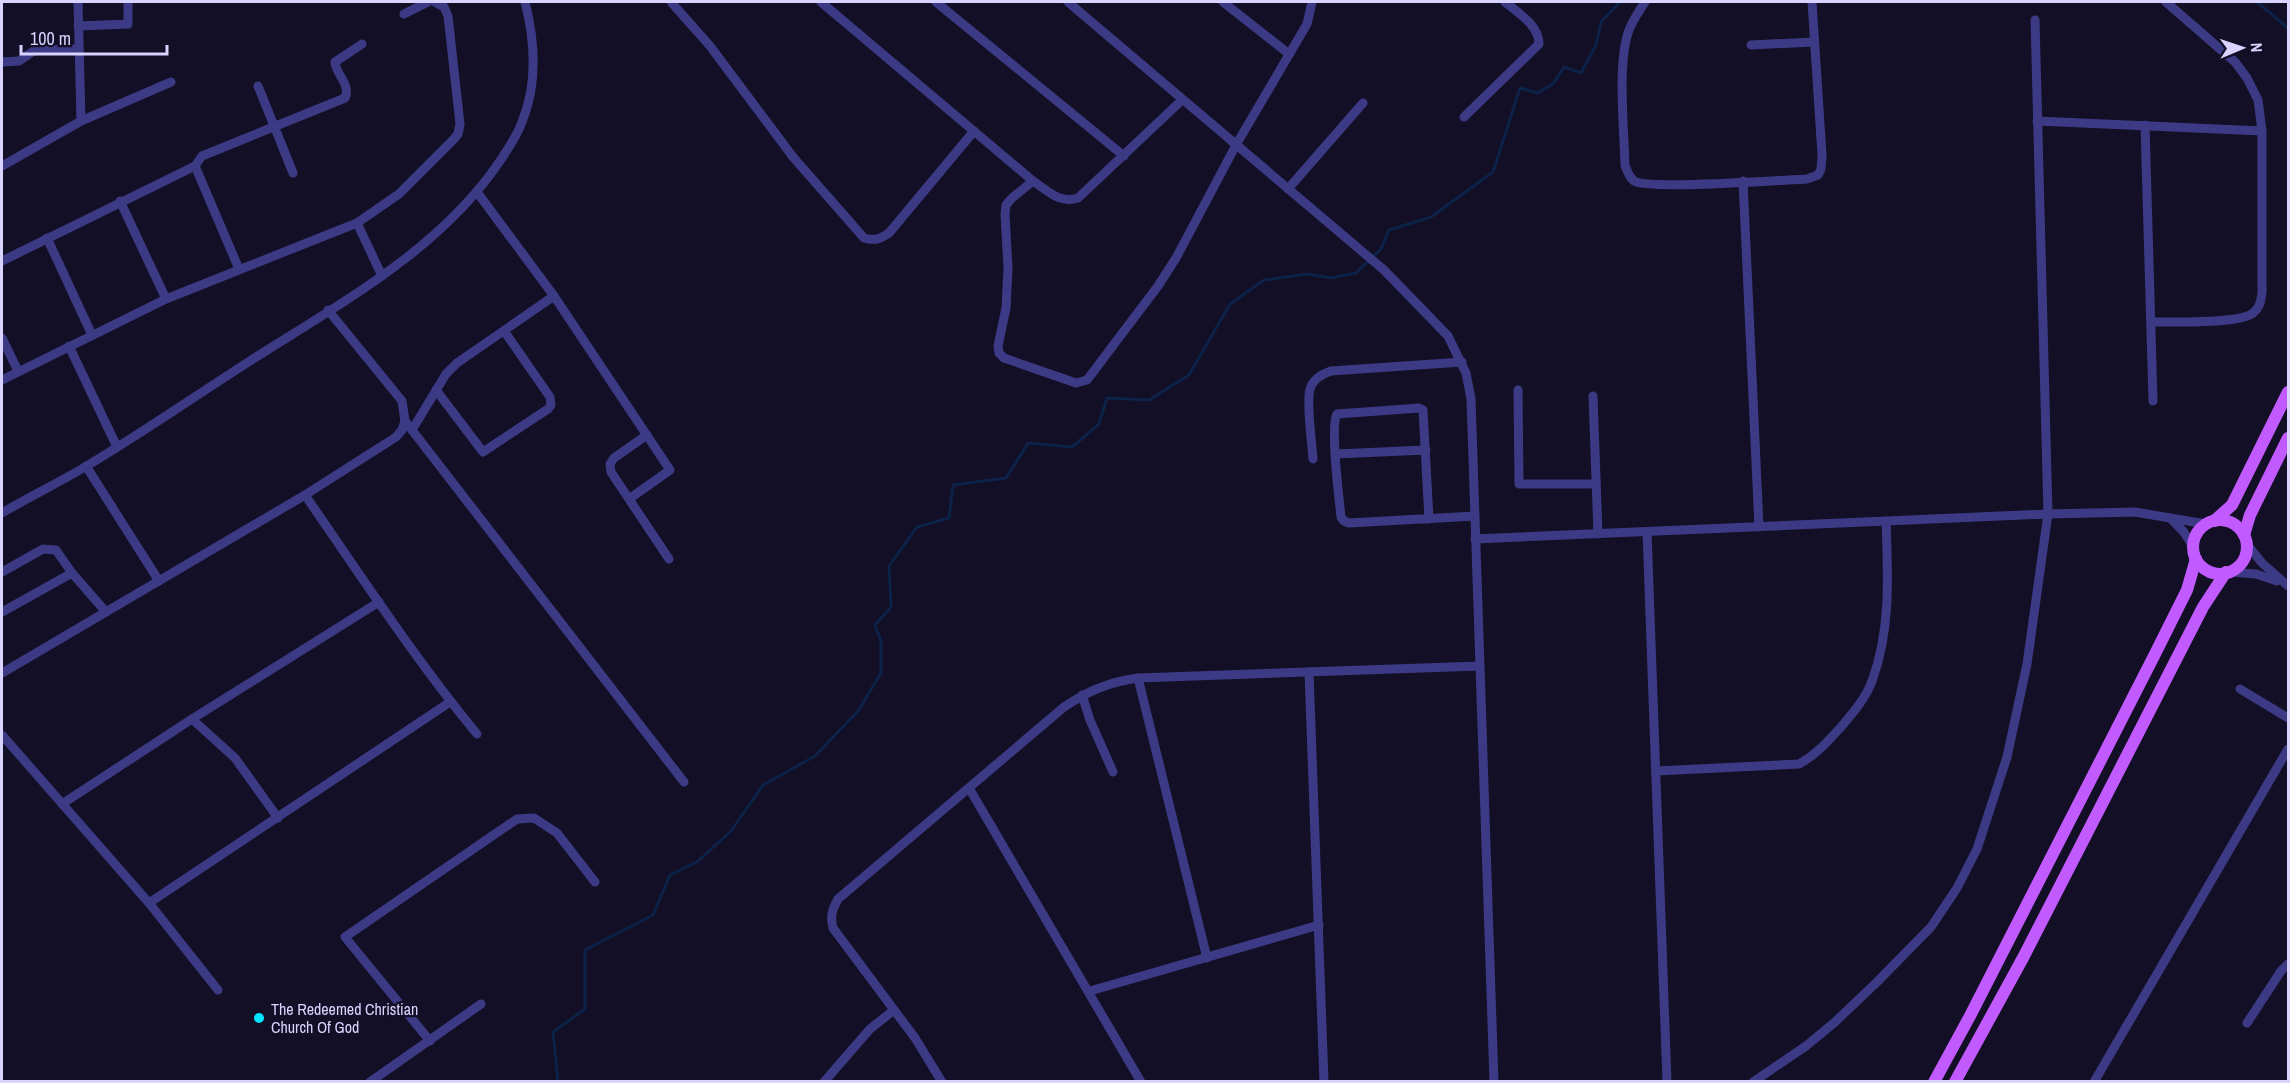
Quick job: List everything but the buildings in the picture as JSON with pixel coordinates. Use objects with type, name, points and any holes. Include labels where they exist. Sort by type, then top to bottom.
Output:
[{"type":"main road","points":[[1934,1082],[2155,654],[2190,581],[2196,559],[2193,546],[2195,537],[2232,505],[2289,392]]},
{"type":"main road","points":[[1955,1082],[2024,956],[2207,600],[2228,572],[2243,560],[2250,515],[2289,438]]},
{"type":"main road","points":[[2210,522],[2231,522],[2245,539]]},
{"type":"main road","points":[[2196,559],[2212,573],[2228,572]]},
{"type":"street","points":[[78,2],[81,121]]},
{"type":"street","points":[[78,26],[128,24],[128,2]]},
{"type":"street","points":[[404,14],[428,2]]},
{"type":"street","points":[[2,380],[166,299],[357,223],[399,194],[458,134],[460,124],[448,16],[444,7],[435,2]]},
{"type":"street","points":[[2,511],[117,447],[382,276],[429,239],[477,192],[522,124],[534,77],[534,51],[525,2]]},
{"type":"street","points":[[670,2],[710,46],[793,157],[864,238],[880,239],[889,233],[974,131]]},
{"type":"street","points":[[821,2],[1033,181],[1059,200],[1069,201],[1078,198],[1182,100]]},
{"type":"street","points":[[936,2],[1124,156]]},
{"type":"street","points":[[1068,2],[1384,270],[1442,328],[1462,362],[1471,399],[1494,1082]]},
{"type":"street","points":[[1223,2],[1289,54]]},
{"type":"street","points":[[1033,181],[1006,205],[1008,268],[1006,308],[998,346],[999,353],[1004,358],[1076,383],[1082,382],[1088,380],[1176,258],[1236,145],[1306,24],[1312,2]]},
{"type":"street","points":[[1464,117],[1539,44],[1539,35],[1535,30],[1505,2]]},
{"type":"street","points":[[1645,2],[1628,32],[1623,81],[1626,165],[1629,175],[1635,181],[1650,184],[1807,179],[1818,176],[1822,155],[1812,2]]},
{"type":"street","points":[[2151,322],[2239,319],[2256,312],[2262,292],[2262,131],[2258,100],[2241,70],[2222,49],[2166,2]]},
{"type":"street","points":[[1753,1082],[1806,1046],[1877,982],[1931,927],[1957,888],[1977,849],[2007,757],[2027,664],[2048,514],[2035,20]]},
{"type":"street","points":[[1751,45],[1814,42]]},
{"type":"street","points":[[2,261],[195,166],[202,156],[345,98],[347,88],[334,67],[334,62],[362,44]]},
{"type":"street","points":[[2,62],[18,61],[35,50],[79,49]]},
{"type":"street","points":[[2,166],[81,121],[171,82]]},
{"type":"street","points":[[258,86],[293,173]]},
{"type":"street","points":[[1288,189],[1363,103]]},
{"type":"street","points":[[2037,121],[2262,131]]},
{"type":"street","points":[[2145,126],[2153,401]]},
{"type":"street","points":[[195,166],[239,269]]},
{"type":"street","points":[[1743,182],[1759,527]]},
{"type":"street","points":[[477,192],[555,296],[670,470],[629,499]]},
{"type":"street","points":[[120,201],[166,299]]},
{"type":"street","points":[[357,223],[382,276]]},
{"type":"street","points":[[47,238],[92,335]]},
{"type":"street","points":[[412,430],[446,374],[457,363],[555,296]]},
{"type":"street","points":[[2,673],[305,495],[396,437],[402,430],[405,420],[402,401],[328,310]]},
{"type":"street","points":[[436,390],[483,453],[548,409],[551,405],[550,397],[504,331]]},
{"type":"street","points":[[2,338],[18,371]]},
{"type":"street","points":[[69,346],[117,447]]},
{"type":"street","points":[[1313,459],[1309,394],[1313,382],[1323,373],[1462,362]]},
{"type":"street","points":[[1518,390],[1519,484],[1596,484]]},
{"type":"street","points":[[1593,396],[1598,534]]},
{"type":"street","points":[[1429,519],[1424,413],[1419,408],[1337,414],[1334,420],[1336,454],[1341,517],[1344,521],[1429,519],[1475,516]]},
{"type":"street","points":[[405,420],[684,782]]},
{"type":"street","points":[[647,435],[614,458],[610,464],[611,472],[669,559]]},
{"type":"street","points":[[1336,454],[1426,450]]},
{"type":"street","points":[[86,466],[159,581]]},
{"type":"street","points":[[305,495],[450,702],[477,734]]},
{"type":"street","points":[[1475,539],[2048,514],[2135,512],[2171,519],[2210,522]]},
{"type":"street","points":[[2171,519],[2193,546]]},
{"type":"street","points":[[1656,771],[1799,764],[1810,758],[1829,740],[1862,700],[1872,683],[1887,607],[1886,521]]},
{"type":"street","points":[[1647,532],[1667,1082]]},
{"type":"street","points":[[2245,539],[2262,563],[2287,585]]},
{"type":"street","points":[[2,572],[43,549],[51,548],[56,550],[72,573],[106,612]]},
{"type":"street","points":[[2228,572],[2256,574],[2287,585]]},
{"type":"street","points":[[2,612],[72,573]]},
{"type":"street","points":[[62,804],[192,719],[379,602]]},
{"type":"street","points":[[942,1082],[915,1038],[833,928],[830,918],[832,908],[838,899],[1064,708],[1082,695],[1106,684],[1138,678],[1480,666]]},
{"type":"street","points":[[1310,672],[1324,1082]]},
{"type":"street","points":[[1138,678],[1207,958]]},
{"type":"street","points":[[2240,689],[2289,718]]},
{"type":"street","points":[[1082,695],[1090,720],[1113,772]]},
{"type":"street","points":[[150,903],[450,702]]},
{"type":"street","points":[[192,719],[235,758],[278,818]]},
{"type":"street","points":[[2,735],[150,903],[218,990]]},
{"type":"street","points":[[2094,1082],[2289,749]]},
{"type":"street","points":[[969,789],[1141,1082]]},
{"type":"street","points":[[430,1041],[345,937],[517,819],[534,818],[557,833],[594,882]]},
{"type":"street","points":[[1090,992],[1319,925]]},
{"type":"street","points":[[2247,1023],[2281,971],[2289,964]]},
{"type":"street","points":[[370,1082],[481,1004]]},
{"type":"street","points":[[824,1082],[870,1029],[894,1010]]},
{"type":"waterway","points":[[558,1082],[553,1032],[585,1009],[585,950],[653,915],[670,875],[697,862],[731,831],[763,785],[815,756],[858,711],[881,673],[881,641],[875,625],[891,607],[889,566],[917,527],[949,518],[953,485],[1006,478],[1028,443],[1072,447],[1099,424],[1107,398],[1149,400],[1189,375],[1230,304],[1264,280],[1308,274],[1331,278],[1356,273],[1381,249],[1389,230],[1431,217],[1493,172],[1520,88],[1538,93],[1553,84],[1564,67],[1581,73],[1596,45],[1601,22],[1620,2]]},
{"type":"waterway","points":[[2257,2],[2288,28]]},
{"type":"place","name":"The Redeemed Christian Church Of God","points":[[259,1018]]}]
